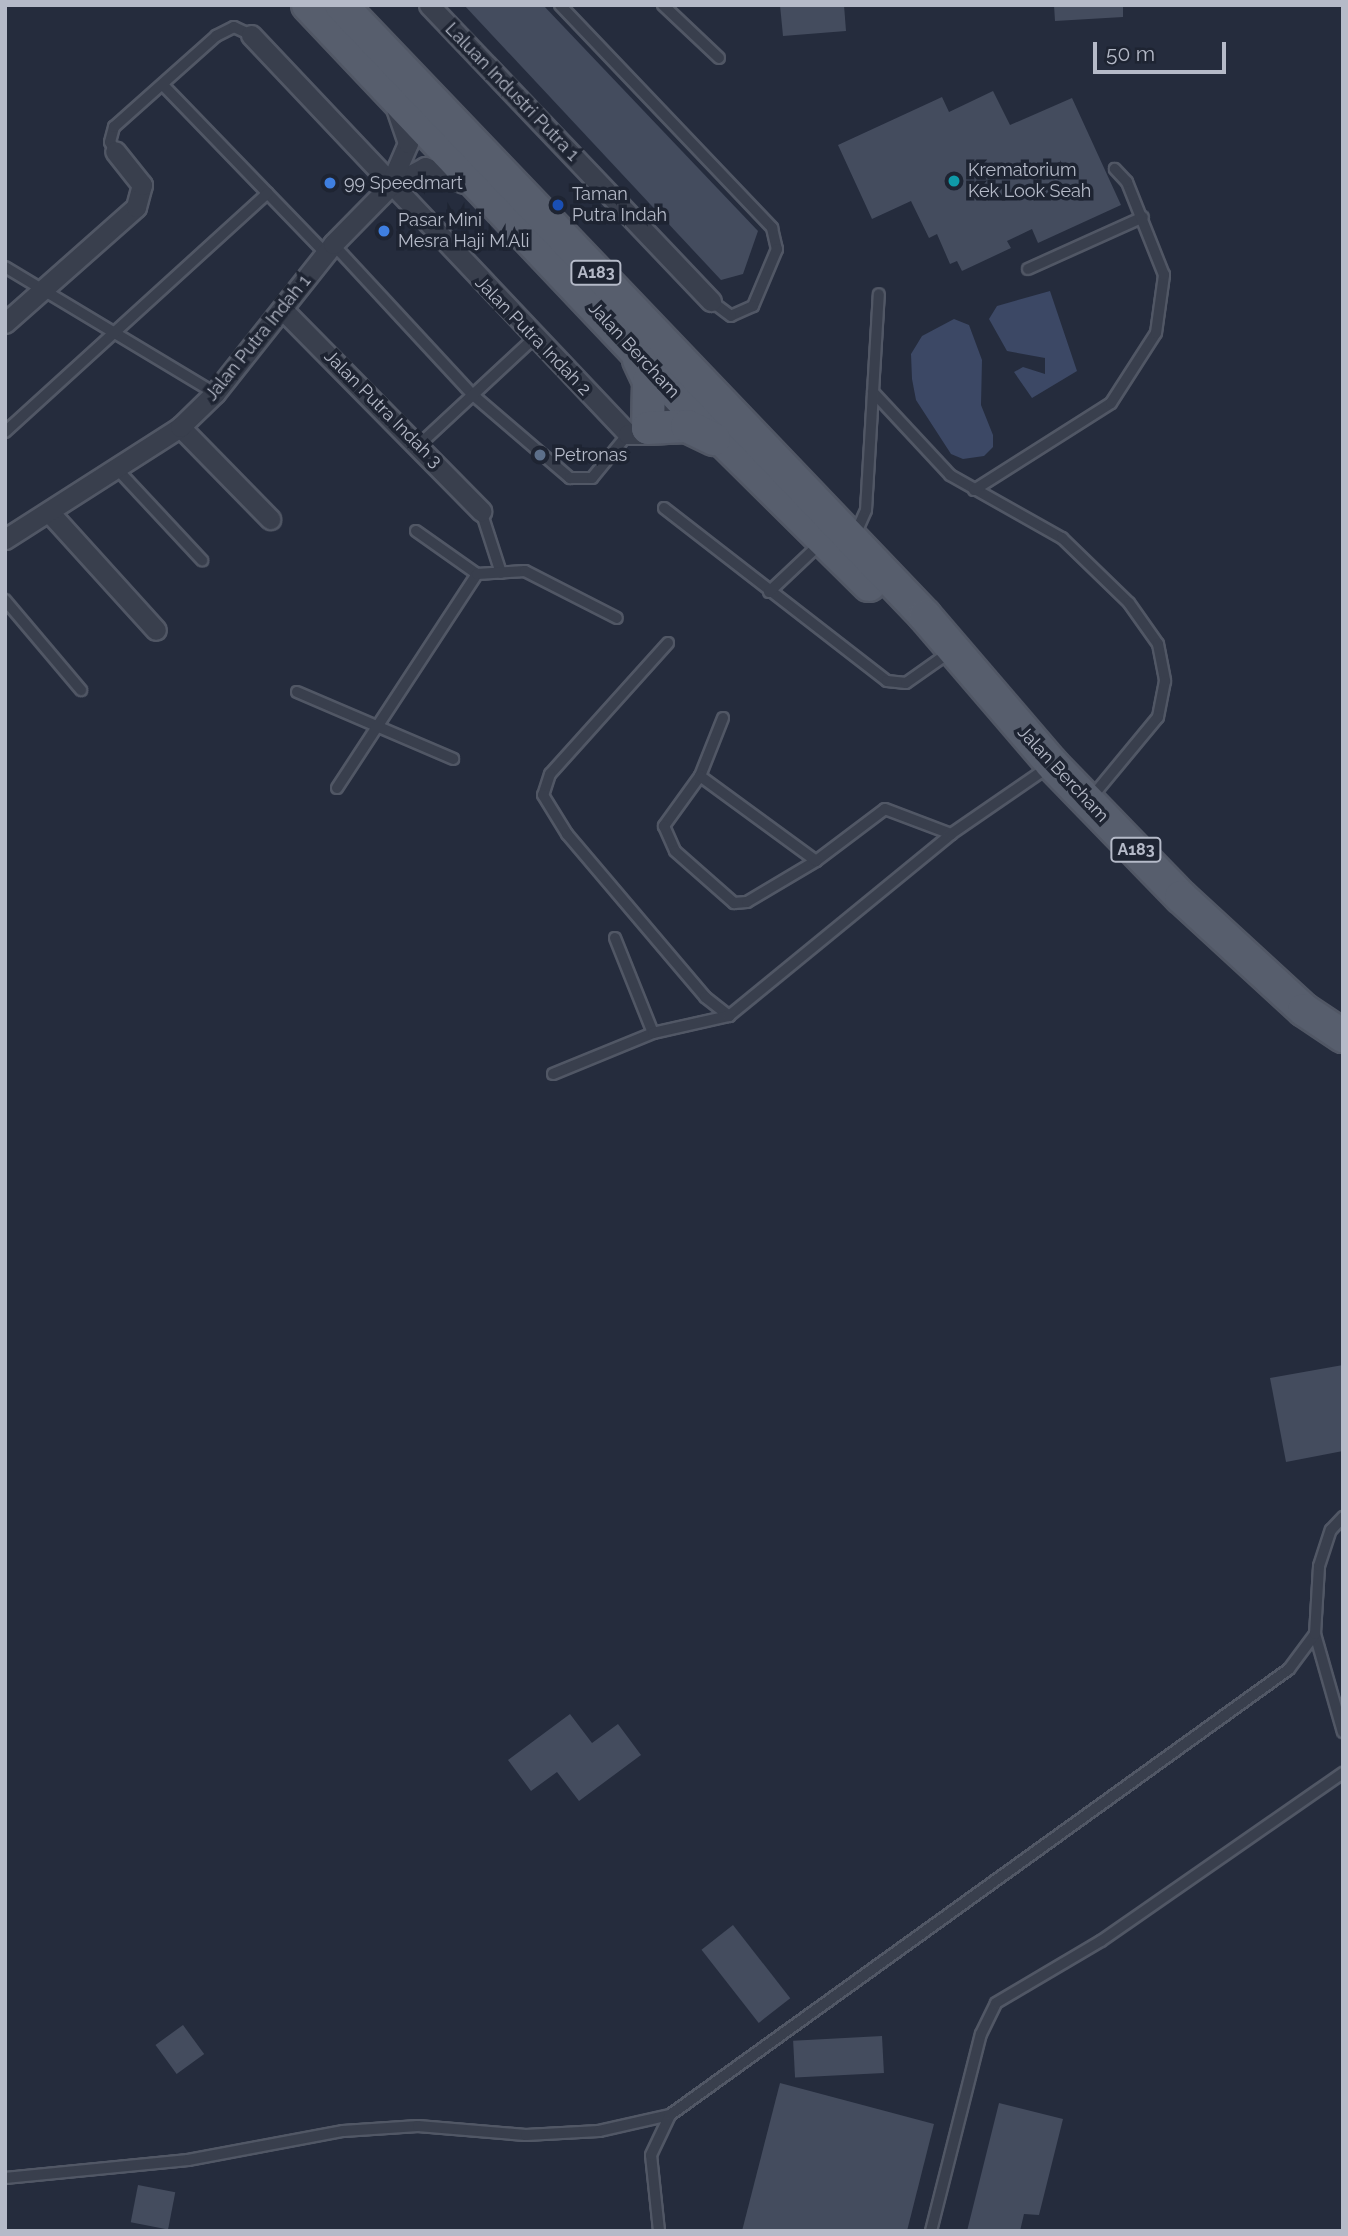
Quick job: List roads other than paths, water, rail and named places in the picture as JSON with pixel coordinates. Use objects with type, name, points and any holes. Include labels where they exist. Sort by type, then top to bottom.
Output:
[{"type":"main road","name":"Jalan Bercham","points":[[308,5],[500,207],[639,337]]},
{"type":"main road","name":"Jalan Bercham","points":[[341,5],[639,337],[837,545],[948,649],[1052,764],[1255,968],[1343,1036]]},
{"type":"main road","points":[[639,337],[672,366],[680,398]]},
{"type":"main road","points":[[639,337],[649,381],[638,431],[687,426],[738,442]]},
{"type":"main road","name":"Jalan Bercham","points":[[680,398],[738,442]]},
{"type":"street","name":"Jalan Putra Indah 1","points":[[5,539],[180,426],[215,393],[330,249],[388,187],[408,143],[384,72],[321,5]]},
{"type":"street","name":"Laluan Industri Putra 1","points":[[429,5],[710,301]]},
{"type":"street","name":"Jalan Putra Indah 2","points":[[251,35],[388,187],[535,337],[638,431]]},
{"type":"street","points":[[5,323],[142,196],[138,176],[116,151]]},
{"type":"street","name":"Jalan Putra Indah 1","points":[[388,187],[432,167],[500,207]]},
{"type":"street","name":"Jalan Putra Indah 3","points":[[282,309],[420,444],[481,511]]},
{"type":"street","points":[[638,431],[680,398]]},
{"type":"street","points":[[180,426],[270,519]]},
{"type":"street","points":[[48,512],[156,630]]},
{"type":"lane","points":[[559,5],[772,228],[777,249],[753,306],[731,316],[710,301]]},
{"type":"lane","points":[[663,5],[719,58]]},
{"type":"lane","points":[[116,151],[110,142],[114,127],[216,36],[234,27],[251,35]]},
{"type":"lane","points":[[163,85],[268,193],[330,249],[473,394],[570,478],[592,478],[638,431]]},
{"type":"lane","points":[[974,490],[1102,411],[1136,371],[1165,296],[1143,217],[1115,169]]},
{"type":"lane","points":[[5,432],[120,333],[268,193]]},
{"type":"lane","points":[[1028,269],[1143,217]]},
{"type":"lane","points":[[5,267],[120,333],[215,393]]},
{"type":"lane","points":[[769,592],[837,545],[866,518],[879,294]]},
{"type":"lane","points":[[420,444],[535,337]]},
{"type":"lane","points":[[873,392],[940,466],[974,490],[1062,538],[1129,603],[1161,653],[1165,681],[1158,717],[1088,801]]},
{"type":"lane","points":[[117,469],[202,560]]},
{"type":"lane","points":[[664,508],[887,681],[906,683],[948,649]]},
{"type":"lane","points":[[481,511],[501,573]]},
{"type":"lane","points":[[416,531],[477,573],[525,571],[617,618]]},
{"type":"lane","points":[[337,788],[373,724],[477,573]]},
{"type":"lane","points":[[5,600],[81,690]]},
{"type":"lane","points":[[668,643],[550,775],[543,795],[567,834],[705,996],[730,1016]]},
{"type":"lane","points":[[297,692],[453,759]]},
{"type":"lane","points":[[723,718],[700,776],[664,826],[676,851],[734,902],[747,902],[816,861],[885,809],[951,834]]},
{"type":"lane","points":[[553,1074],[653,1033],[730,1016],[951,834],[1052,764]]},
{"type":"lane","points":[[700,776],[816,861]]},
{"type":"lane","points":[[615,938],[653,1033]]},
{"type":"lane","points":[[1343,1517],[1331,1530],[1319,1566],[1315,1634],[1343,1732]]},
{"type":"lane","points":[[5,2178],[188,2160],[343,2131],[418,2126],[526,2135],[599,2131],[670,2115],[1276,1679],[1315,1634]]},
{"type":"lane","points":[[931,2231],[981,2034],[996,2003],[1101,1941],[1343,1773]]},
{"type":"lane","points":[[659,2231],[651,2155],[670,2115]]},
{"type":"water","points":[[1050,291],[1077,371],[1032,398],[1014,372],[1023,367],[1045,374],[1045,358],[1007,351],[989,319],[997,306]]},
{"type":"water","points":[[954,319],[969,325],[982,360],[981,405],[993,435],[993,447],[984,456],[963,459],[951,454],[916,400],[912,379],[911,354],[922,336]]},
{"type":"place","name":"Krematorium Kek Look Seah","points":[[954,181]]},
{"type":"place","name":"99 Speedmart","points":[[330,183]]},
{"type":"place","name":"Taman Putra Indah","points":[[558,205]]},
{"type":"place","name":"Pasar Mini Mesra Haji M.Ali","points":[[384,231]]},
{"type":"place","name":"Petronas","points":[[540,455]]}]
